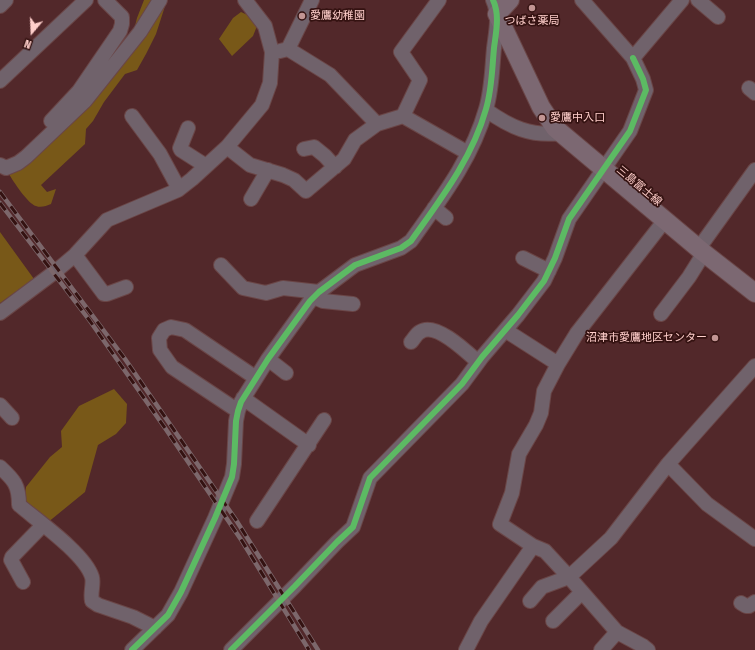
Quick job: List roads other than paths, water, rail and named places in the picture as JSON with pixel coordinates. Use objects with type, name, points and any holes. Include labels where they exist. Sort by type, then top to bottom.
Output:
[{"type":"main road","name":"三島富士線","points":[[495,3],[541,108],[555,128],[755,293]]},
{"type":"street","points":[[0,6],[6,0]]},
{"type":"street","points":[[0,81],[86,0]]},
{"type":"street","points":[[3,166],[25,150],[79,91],[120,31],[122,17],[105,0]]},
{"type":"street","points":[[3,166],[18,163],[26,158],[85,101],[140,32],[160,0]]},
{"type":"street","points":[[0,313],[75,255],[107,220],[179,189],[226,147],[262,105],[270,83],[272,52],[265,26],[246,0]]},
{"type":"street","points":[[288,49],[312,0]]},
{"type":"street","points":[[403,116],[420,80],[400,52],[439,0]]},
{"type":"street","points":[[231,650],[337,542],[354,527],[370,478],[462,384],[478,362],[531,299],[544,281],[549,271],[569,219],[630,131],[646,90],[643,79],[633,58],[582,0]]},
{"type":"street","points":[[633,58],[682,0]]},
{"type":"street","points":[[698,0],[718,17]]},
{"type":"street","points":[[132,650],[168,615],[181,592],[232,477],[236,421],[241,404],[268,359],[317,295],[355,265],[401,248],[411,241],[457,174],[468,153],[486,110],[491,89],[495,3]]},
{"type":"street","points":[[122,24],[140,32]]},
{"type":"street","points":[[272,52],[288,49],[330,74],[377,124]]},
{"type":"street","points":[[486,110],[521,130],[533,133],[549,134],[561,132]]},
{"type":"street","points":[[132,116],[160,154],[179,189]]},
{"type":"street","points":[[226,147],[250,165],[294,180],[306,191],[344,159],[355,140],[377,124],[403,116],[468,153]]},
{"type":"street","points":[[188,128],[180,148],[206,166]]},
{"type":"street","points":[[304,149],[314,147],[335,167]]},
{"type":"street","points":[[251,199],[268,170]]},
{"type":"street","points":[[662,314],[689,277],[701,250],[755,170]]},
{"type":"street","points":[[434,208],[446,218]]},
{"type":"street","points":[[648,650],[617,632],[545,551],[533,546],[500,524],[512,493],[519,454],[536,425],[541,413],[544,391],[558,364],[577,333],[665,220]]},
{"type":"street","points":[[75,255],[104,294],[126,287]]},
{"type":"street","points":[[523,258],[549,271]]},
{"type":"street","points":[[221,265],[243,288],[266,293],[283,288],[317,295],[323,301],[353,304]]},
{"type":"street","points":[[256,378],[185,330],[171,327],[164,330],[159,338],[160,350],[172,367],[241,404],[309,444]]},
{"type":"street","points":[[411,342],[419,332],[431,330],[449,338],[478,362]]},
{"type":"street","points":[[505,330],[558,364]]},
{"type":"street","points":[[268,359],[286,373]]},
{"type":"street","points":[[530,601],[542,587],[569,577],[611,538],[668,464],[755,366]]},
{"type":"street","points":[[0,405],[12,418]]},
{"type":"street","points":[[257,521],[324,420]]},
{"type":"street","points":[[668,464],[707,504],[755,539]]},
{"type":"street","points":[[0,467],[15,481],[19,496],[19,505],[58,537],[84,562],[92,578],[92,601],[98,605],[134,617],[155,628]]},
{"type":"street","points":[[23,582],[12,560],[12,557],[43,525]]},
{"type":"street","points":[[466,650],[481,621],[533,546]]},
{"type":"street","points":[[553,621],[582,592]]},
{"type":"street","points":[[601,650],[617,632]]},
{"type":"railway","points":[[0,192],[125,359],[236,520],[318,650]]},
{"type":"railway","points":[[0,203],[90,321],[165,428],[242,541],[309,650]]},
{"type":"place","name":"つばさ薬局","points":[[532,8]]},
{"type":"place","name":"愛鷹幼稚園","points":[[302,16]]},
{"type":"place","name":"愛鷹中入口","points":[[542,118]]},
{"type":"place","name":"沼津市愛鷹地区センター","points":[[715,338]]}]
